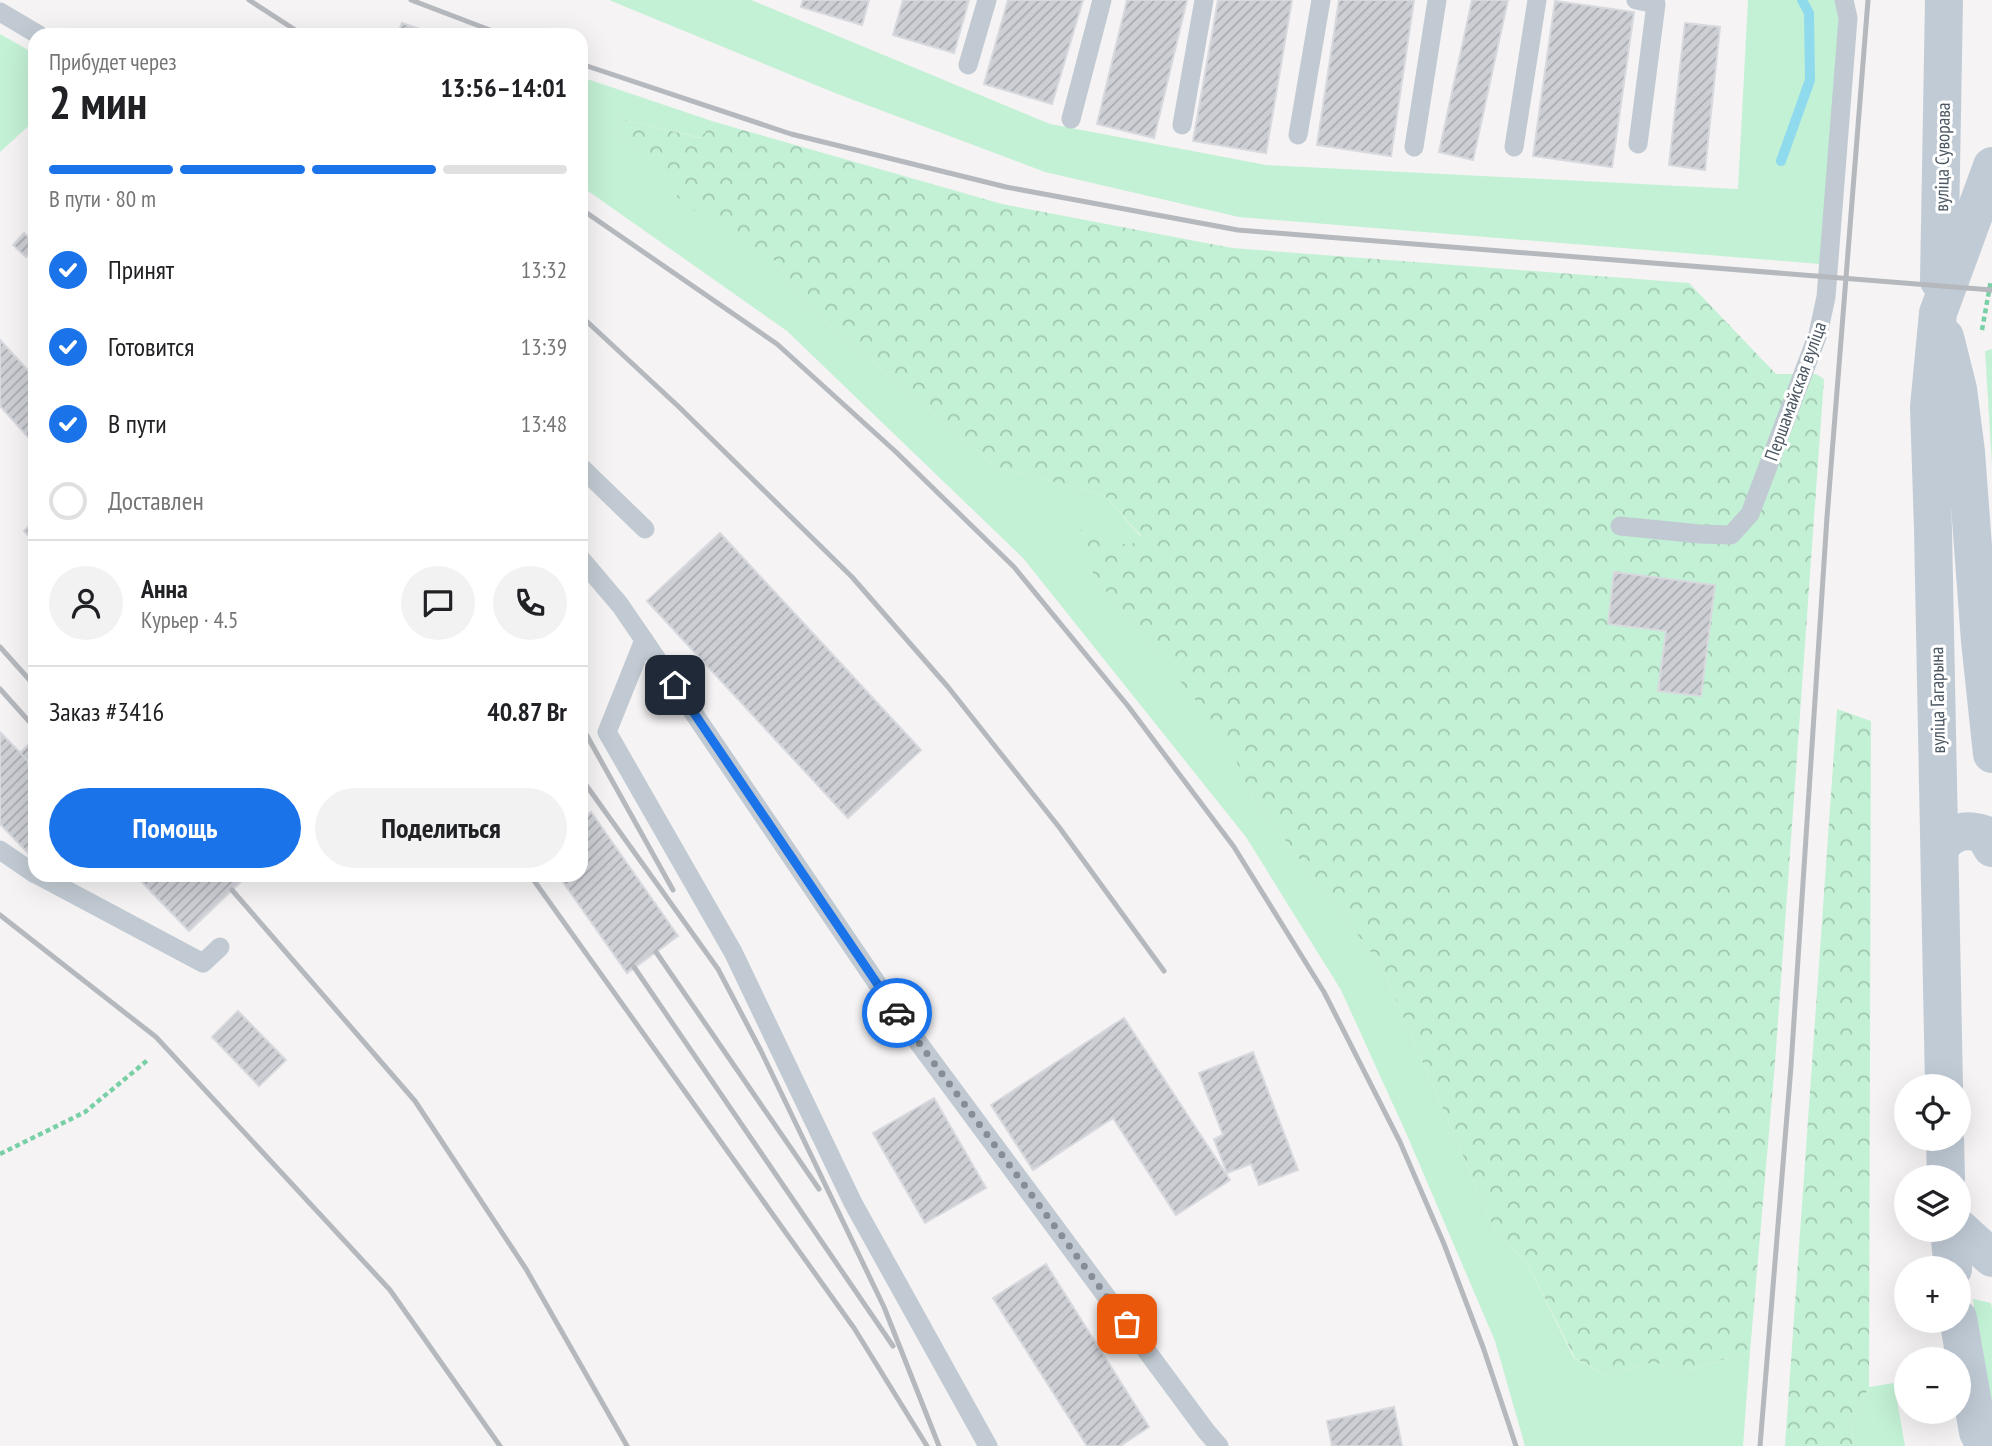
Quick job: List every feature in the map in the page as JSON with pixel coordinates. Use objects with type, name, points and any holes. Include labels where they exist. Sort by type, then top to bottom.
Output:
[{"type":"main road","name":"вуліца Суворава","points":[[1938,313],[1944,0]]},
{"type":"main road","points":[[1938,313],[1992,166]]},
{"type":"main road","name":"вуліца Гагарына","points":[[1938,313],[1958,389],[1960,526],[1940,847],[1944,1074]]},
{"type":"main road","name":"вуліца Гагарына","points":[[1960,526],[1992,754]]},
{"type":"main road","points":[[1940,847],[1955,832],[1969,829],[1984,834],[1992,848]]},
{"type":"main road","points":[[1971,1239],[1992,1258]]},
{"type":"main road","points":[[1960,1333],[1978,1432],[1985,1446]]},
{"type":"lane","points":[[968,65],[988,0]]},
{"type":"lane","points":[[1072,119],[1102,0]]},
{"type":"lane","points":[[1182,125],[1204,0]]},
{"type":"lane","points":[[1298,135],[1321,0]]},
{"type":"lane","points":[[1414,146],[1437,0]]},
{"type":"lane","points":[[1514,147],[1537,0]]},
{"type":"lane","points":[[1636,0],[1656,4],[1637,144]]},
{"type":"lane","name":"Першамайская вуліца","points":[[1620,526],[1731,535],[1750,514],[1818,334],[1826,297],[1848,18],[1844,0]]},
{"type":"lane","points":[[0,12],[28,29]]},
{"type":"lane","points":[[588,474],[645,529]]},
{"type":"lane","points":[[588,567],[620,605],[906,1026],[1219,1446]]},
{"type":"lane","points":[[644,640],[607,732],[733,952],[853,1203],[988,1446]]},
{"type":"lane","points":[[0,850],[28,869]]},
{"type":"lane","points":[[51,882],[203,963],[220,947]]},
{"type":"path","points":[[1980,340],[1992,275]]},
{"type":"path","points":[[0,1154],[85,1112],[149,1059]]},
{"type":"green space","points":[[609,0],[751,0],[1050,124],[1266,165],[1738,189],[1748,0],[1835,0],[1839,20],[1820,264],[1239,217],[1045,172],[835,93]]},
{"type":"green space","points":[[0,34],[28,50],[28,126],[0,152]]},
{"type":"green space","points":[[588,79],[715,122],[701,138],[621,119],[615,133],[769,253],[808,307],[997,467],[1104,495],[1141,537],[1095,578],[1227,737],[1252,797],[1381,965],[1497,1235],[1526,1261],[1574,1358],[1606,1375],[1654,1362],[1680,1372],[1750,1352],[1743,1446],[1525,1446],[1495,1341],[1407,1135],[1341,990],[1246,837],[1023,558],[787,331],[588,191]]},
{"type":"green space","points":[[621,119],[700,138],[715,122],[1002,204],[1232,248],[1689,283],[1776,374],[1816,374],[1824,379],[1775,1063],[1750,1352],[1680,1372],[1654,1362],[1606,1375],[1575,1358],[1526,1261],[1497,1235],[1381,965],[1252,797],[1226,737],[1095,578],[1075,528],[1130,546],[1141,536],[1104,495],[997,467],[808,307],[769,253],[758,259],[677,197],[678,183],[615,133]]},
{"type":"green space","points":[[1992,349],[1992,464],[1985,351]]},
{"type":"green space","points":[[1837,709],[1871,721],[1869,1387],[1852,1422],[1853,1446],[1785,1446]]},
{"type":"green space","points":[[1973,1299],[1991,1303],[1992,1308],[1992,1421],[1986,1414]]},
{"type":"green space","points":[[1894,1383],[1894,1424],[1901,1424],[1905,1446],[1853,1446],[1852,1422],[1869,1387]]},
{"type":"building","points":[[803,0],[869,0],[862,25],[801,7]]},
{"type":"building","points":[[903,0],[969,0],[954,53],[893,35]]},
{"type":"building","points":[[1008,0],[1083,0],[1052,104],[984,84]]},
{"type":"building","points":[[1127,0],[1187,0],[1154,138],[1097,124]]},
{"type":"building","points":[[1218,0],[1292,0],[1266,153],[1193,141]]},
{"type":"building","points":[[1339,0],[1414,0],[1391,156],[1317,145]]},
{"type":"building","points":[[1472,0],[1508,0],[1473,160],[1439,152]]},
{"type":"building","points":[[1555,1],[1634,12],[1612,167],[1533,156]]},
{"type":"building","points":[[402,23],[417,28],[400,28]]},
{"type":"building","points":[[1685,23],[1720,27],[1705,170],[1669,165]]},
{"type":"building","points":[[24,233],[28,237],[28,255],[26,257],[13,245]]},
{"type":"building","points":[[0,340],[28,370],[28,437],[0,406]]},
{"type":"building","points":[[720,533],[921,750],[848,818],[647,601]]},
{"type":"building","points":[[1614,572],[1715,585],[1701,696],[1658,691],[1666,631],[1608,624]]},
{"type":"building","points":[[0,732],[28,761],[28,853],[0,824]]},
{"type":"building","points":[[28,745],[28,761],[20,753]]},
{"type":"building","points":[[591,812],[678,936],[627,973],[563,882],[588,882],[588,814]]},
{"type":"building","points":[[142,882],[241,882],[189,931]]},
{"type":"building","points":[[238,1011],[286,1060],[259,1086],[212,1037]]},
{"type":"building","points":[[1124,1018],[1230,1180],[1176,1215],[1113,1118],[1033,1170],[991,1105]]},
{"type":"building","points":[[1253,1052],[1298,1170],[1259,1185],[1251,1164],[1227,1173],[1214,1139],[1223,1135],[1199,1073]]},
{"type":"building","points":[[934,1098],[986,1188],[925,1223],[873,1133]]},
{"type":"building","points":[[1046,1264],[1149,1427],[1120,1446],[1087,1446],[993,1298]]},
{"type":"building","points":[[1394,1407],[1402,1446],[1332,1446],[1327,1421]]},
{"type":"waterway","points":[[1781,161],[1810,80],[1809,13],[1802,0]]},
{"type":"railway","points":[[249,0],[292,28]]},
{"type":"railway","points":[[411,0],[485,28]]},
{"type":"railway","points":[[1760,1446],[1791,1066],[1827,517],[1868,0]]},
{"type":"railway","points":[[588,66],[791,134],[1006,187],[1238,230],[1992,290]]},
{"type":"railway","points":[[588,214],[777,344],[896,452],[1014,567],[1128,706],[1234,847],[1324,992],[1400,1142],[1444,1244],[1483,1347],[1516,1446]]},
{"type":"railway","points":[[588,322],[679,407],[852,577],[948,687],[1059,827],[1164,971]]},
{"type":"railway","points":[[0,647],[28,678]]},
{"type":"railway","points":[[0,689],[28,720]]},
{"type":"railway","points":[[588,738],[673,890]]},
{"type":"railway","points":[[588,788],[718,969],[761,1051],[884,1307],[939,1446]]},
{"type":"railway","points":[[535,882],[854,1328],[927,1446]]},
{"type":"railway","points":[[232,890],[415,1101],[526,1269],[627,1446]]},
{"type":"railway","points":[[0,915],[156,1037],[390,1290],[500,1446]]},
{"type":"railway","points":[[656,952],[819,1189]]},
{"type":"railway","points":[[634,967],[893,1346]]},
{"type":"way so far","points":[[897,1013],[1127,1324]]},
{"type":"route","points":[[675,685],[897,1013]]}]
